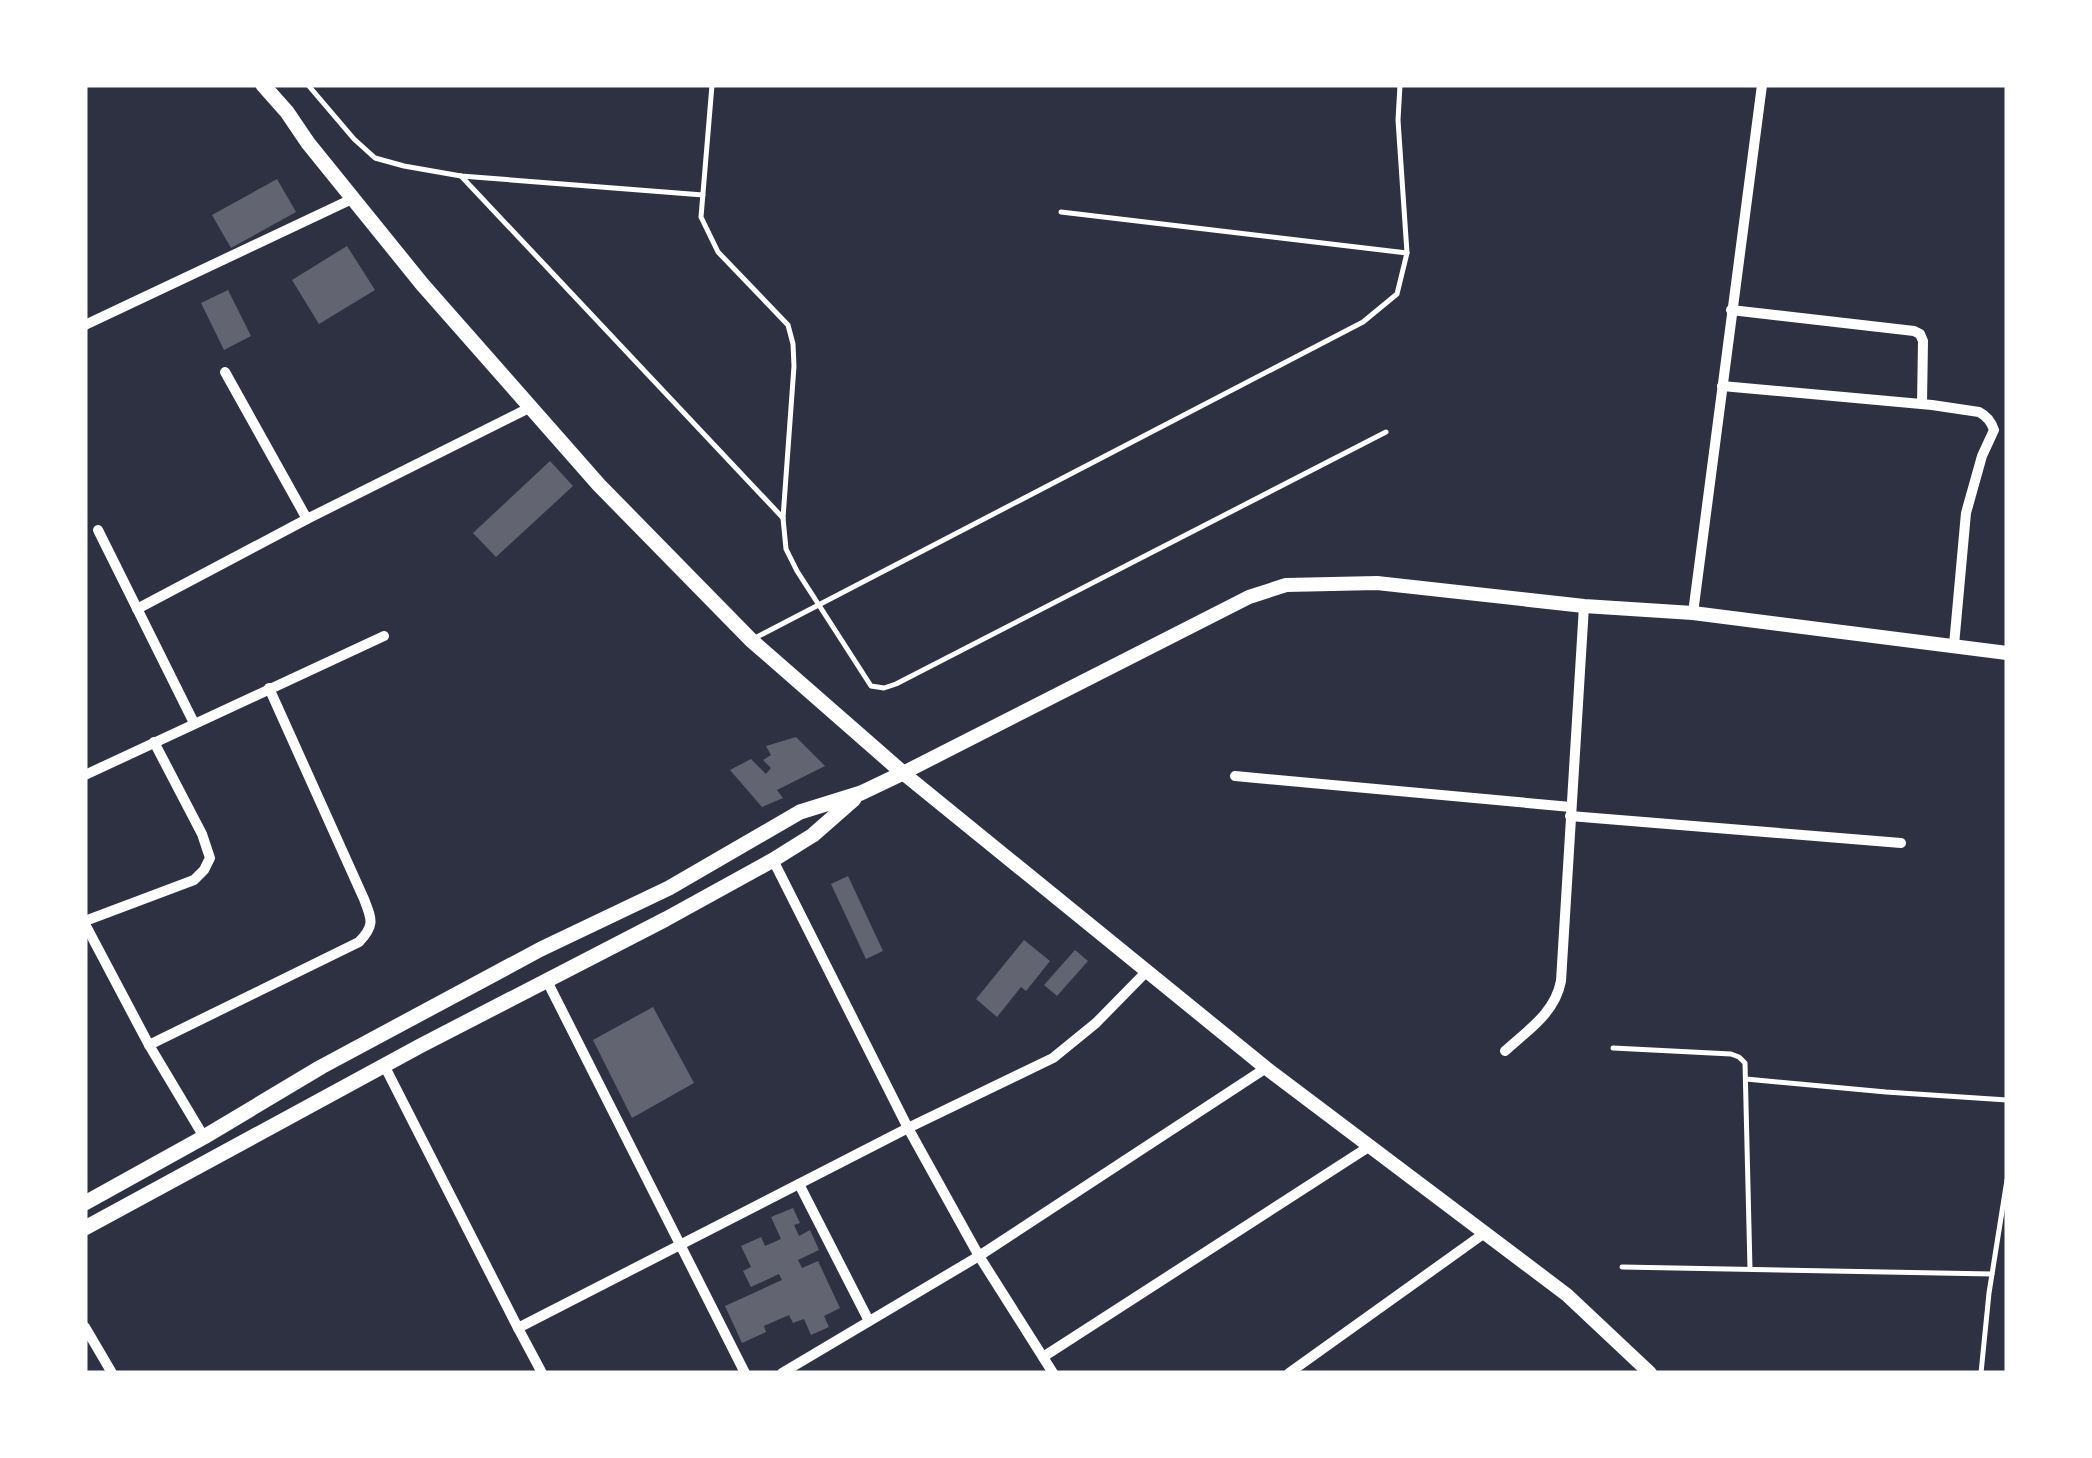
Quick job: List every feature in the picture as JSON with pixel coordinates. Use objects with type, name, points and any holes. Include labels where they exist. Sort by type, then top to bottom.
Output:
[{"type":"main road","points":[[85,1203],[321,1067],[541,949],[669,888],[800,812],[861,793],[903,774],[750,640],[599,485],[422,284],[263,85]]},
{"type":"main road","points":[[85,1228],[773,860],[813,835],[861,793]]},
{"type":"main road","points":[[106,1192],[118,1210]]},
{"type":"street","points":[[1693,613],[1762,85]]},
{"type":"street","points":[[85,324],[352,199]]},
{"type":"street","points":[[1731,310],[1914,331],[1923,341],[1922,404]]},
{"type":"street","points":[[225,372],[307,519]]},
{"type":"street","points":[[1722,386],[1922,404],[1979,412],[1991,422],[1994,430],[1982,456],[1966,513],[1954,645]]},
{"type":"street","points":[[138,608],[531,407]]},
{"type":"street","points":[[98,530],[194,724]]},
{"type":"street","points":[[1650,1373],[1567,1295],[1266,1068],[903,774],[1249,596],[1286,585],[1377,583],[1584,606],[1693,613],[2007,653]]},
{"type":"street","points":[[1505,1051],[1550,1011],[1558,997],[1584,606]]},
{"type":"street","points":[[85,775],[384,636]]},
{"type":"street","points":[[149,1045],[359,942],[370,930],[371,918],[364,899],[269,688]]},
{"type":"street","points":[[154,742],[202,834],[210,858],[194,880],[85,923],[149,1045],[204,1137]]},
{"type":"street","points":[[1234,776],[1901,843]]},
{"type":"street","points":[[773,860],[908,1128],[979,1256],[1053,1373]]},
{"type":"street","points":[[518,1328],[1053,1058],[1096,1023],[1147,971]]},
{"type":"street","points":[[547,981],[744,1373]]},
{"type":"street","points":[[385,1066],[542,1373]]},
{"type":"street","points":[[782,1373],[979,1256],[1266,1068]]},
{"type":"street","points":[[1043,1357],[1370,1146]]},
{"type":"street","points":[[799,1184],[868,1322]]},
{"type":"street","points":[[1289,1373],[1486,1232]]},
{"type":"street","points":[[85,1327],[112,1373]]},
{"type":"lane","points":[[308,85],[375,158],[461,176],[704,195]]},
{"type":"lane","points":[[712,85],[700,217],[718,252],[788,324],[790,334],[794,366],[783,518],[786,549],[871,686],[884,688],[896,684],[1386,432]]},
{"type":"lane","points":[[750,640],[1363,322],[1397,294],[1408,253],[1398,120],[1400,85]]},
{"type":"lane","points":[[461,176],[783,518]]},
{"type":"lane","points":[[1061,212],[1408,253]]},
{"type":"lane","points":[[1994,430],[2007,433]]},
{"type":"lane","points":[[1612,1048],[1731,1054],[1744,1063],[1750,1269]]},
{"type":"lane","points":[[1745,1079],[2007,1100]]},
{"type":"lane","points":[[1981,1373],[2007,1180]]},
{"type":"lane","points":[[1622,1266],[1992,1274]]},
{"type":"building","points":[[277,179],[296,212],[231,248],[212,215]]},
{"type":"building","points":[[347,246],[375,290],[319,324],[292,280]]},
{"type":"building","points":[[228,290],[251,336],[224,350],[201,303]]},
{"type":"building","points":[[550,461],[573,486],[496,557],[473,533]]},
{"type":"building","points":[[796,737],[825,766],[777,790],[783,798],[762,807],[730,770],[751,759],[766,774],[771,768],[763,760],[771,755],[766,746]]},
{"type":"building","points":[[848,876],[883,951],[866,959],[831,884]]},
{"type":"building","points":[[1024,940],[1050,961],[1026,991],[1021,987],[997,1017],[976,999]]},
{"type":"building","points":[[1075,950],[1088,961],[1057,996],[1044,985]]},
{"type":"building","points":[[653,1007],[694,1083],[632,1118],[593,1040]]},
{"type":"building","points":[[793,1208],[800,1223],[794,1225],[799,1236],[810,1230],[819,1250],[798,1260],[802,1268],[818,1261],[840,1308],[824,1316],[829,1327],[811,1335],[804,1319],[793,1323],[789,1315],[764,1326],[766,1332],[742,1343],[725,1306],[782,1280],[779,1274],[751,1287],[743,1271],[751,1267],[741,1246],[761,1237],[765,1246],[781,1239],[771,1217]]}]
